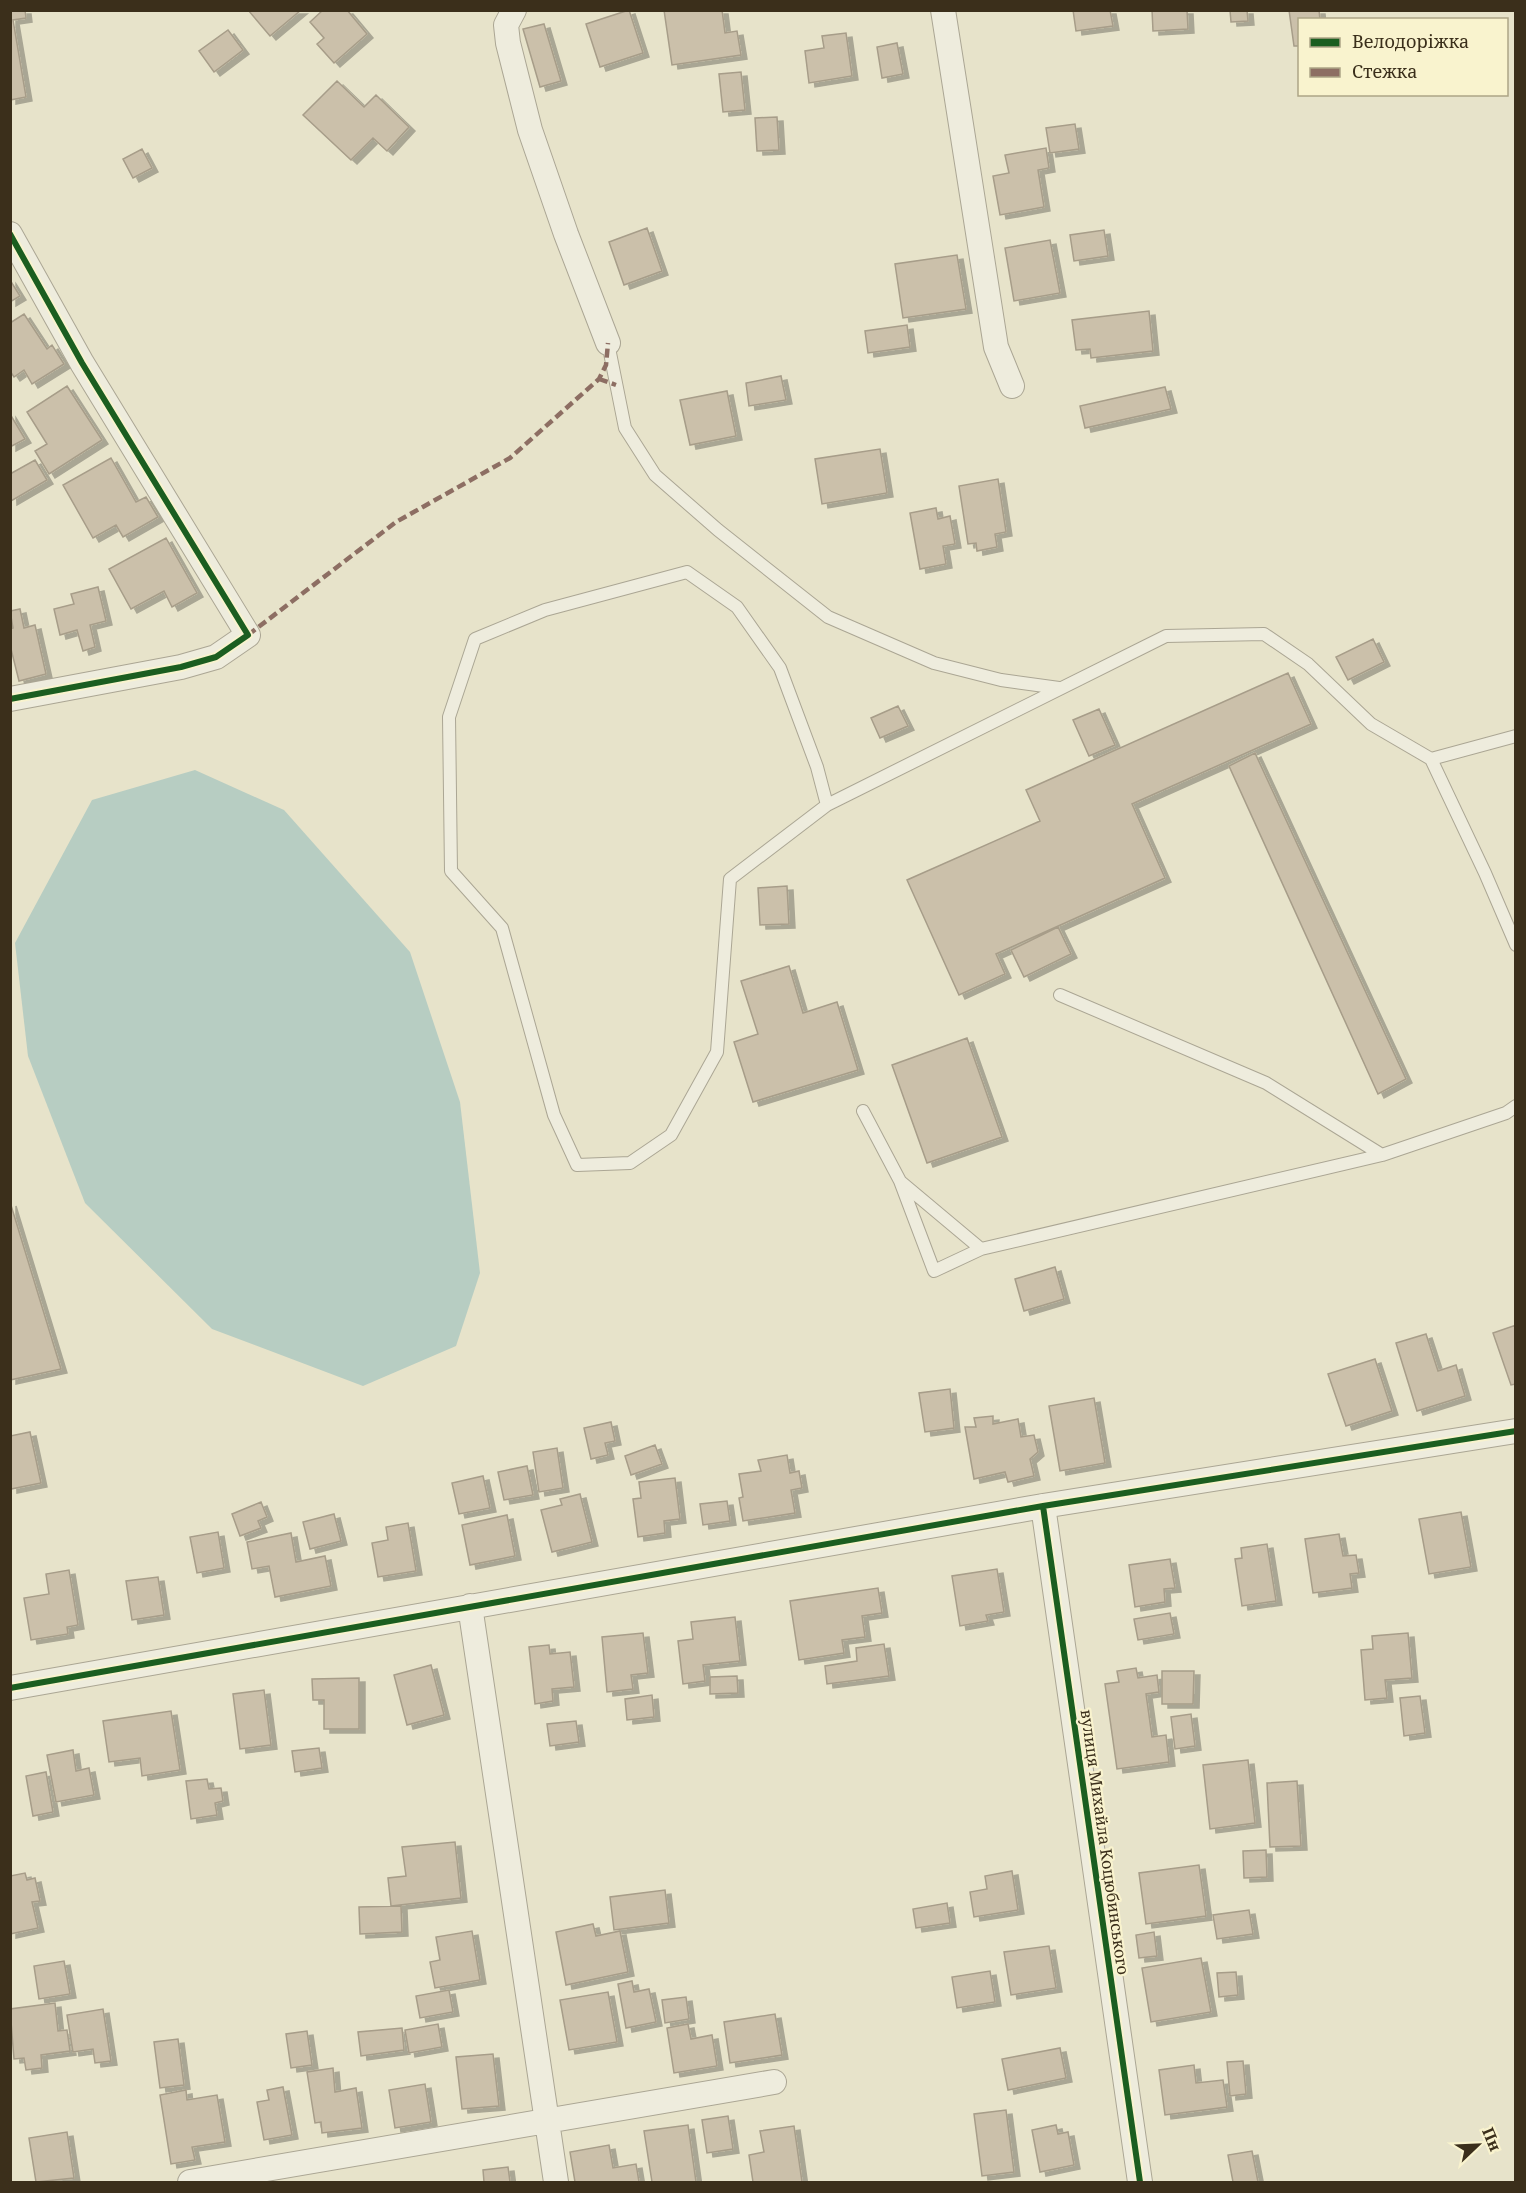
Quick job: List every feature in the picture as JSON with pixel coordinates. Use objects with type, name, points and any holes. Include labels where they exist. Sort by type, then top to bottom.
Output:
[{"type":"street","points":[[514,10],[506,25],[508,43],[530,130],[566,234],[608,343]]},
{"type":"street","points":[[943,10],[996,347],[1012,386]]},
{"type":"street","points":[[10,234],[82,363],[248,635],[216,657],[190,664],[10,699]]},
{"type":"street","points":[[10,1688],[1043,1506],[1515,1431]]},
{"type":"street","name":"вулиця Михайла Коцюбинського","points":[[1043,1506],[1140,2182]]},
{"type":"street","points":[[470,1606],[556,2182]]},
{"type":"street","points":[[190,2182],[774,2082]]},
{"type":"lane","points":[[608,343],[625,428],[655,475],[718,530],[828,617],[934,663],[1001,680],[1059,688]]},
{"type":"lane","points":[[827,805],[817,767],[780,668],[737,606],[687,572],[545,610],[475,639],[449,717],[451,871],[502,928],[554,1115],[577,1165],[630,1162],[671,1135],[717,1052],[730,879],[827,805],[1166,636],[1264,633],[1308,664],[1371,724],[1431,759],[1485,873],[1515,945]]},
{"type":"lane","points":[[1431,759],[1515,736]]},
{"type":"lane","points":[[1060,995],[1266,1083],[1382,1155]]},
{"type":"lane","points":[[863,1111],[900,1181],[934,1271],[981,1249],[1382,1155],[1506,1113],[1515,1106]]},
{"type":"lane","points":[[900,1181],[981,1249]]},
{"type":"shaded area","points":[[195,770],[284,810],[410,952],[460,1102],[480,1273],[456,1346],[363,1386],[212,1329],[85,1203],[28,1056],[15,943],[92,800]]},
{"type":"building","points":[[10,10],[25,10],[26,18],[13,20],[26,97],[10,100]]},
{"type":"building","points":[[248,10],[301,10],[270,36]]},
{"type":"building","points":[[323,10],[347,10],[367,34],[334,63],[317,44],[324,38],[310,22]]},
{"type":"building","points":[[629,10],[643,53],[600,67],[586,24]]},
{"type":"building","points":[[664,10],[722,10],[725,33],[737,31],[741,55],[672,65]]},
{"type":"building","points":[[1073,10],[1110,10],[1113,26],[1076,31]]},
{"type":"building","points":[[1152,10],[1187,10],[1188,29],[1153,31]]},
{"type":"building","points":[[1230,10],[1247,10],[1248,21],[1231,22]]},
{"type":"building","points":[[1289,10],[1319,10],[1320,18],[1298,18],[1298,46],[1294,46]]},
{"type":"building","points":[[544,24],[561,81],[540,87],[523,29]]},
{"type":"building","points":[[228,30],[243,50],[214,72],[199,51]]},
{"type":"building","points":[[846,33],[852,76],[809,83],[805,51],[824,48],[822,36]]},
{"type":"building","points":[[897,43],[903,74],[882,78],[877,47]]},
{"type":"building","points":[[741,72],[745,110],[723,112],[719,74]]},
{"type":"building","points":[[337,81],[364,107],[376,95],[409,127],[387,151],[373,138],[351,160],[303,115]]},
{"type":"building","points":[[777,117],[779,150],[757,151],[755,118]]},
{"type":"building","points":[[1075,124],[1079,149],[1050,153],[1046,128]]},
{"type":"building","points":[[1046,148],[1049,168],[1038,170],[1044,207],[1000,215],[993,176],[1009,173],[1005,155]]},
{"type":"building","points":[[142,149],[152,168],[133,178],[123,159]]},
{"type":"building","points":[[647,228],[662,271],[624,285],[609,242]]},
{"type":"building","points":[[1104,230],[1108,256],[1074,261],[1070,235]]},
{"type":"building","points":[[1050,240],[1060,293],[1014,301],[1005,248]]},
{"type":"building","points":[[957,255],[966,309],[903,318],[895,264]]},
{"type":"building","points":[[10,280],[20,296],[10,302]]},
{"type":"building","points":[[1149,311],[1153,351],[1091,358],[1090,349],[1076,350],[1072,320]]},
{"type":"building","points":[[24,314],[47,349],[52,345],[64,364],[32,384],[24,370],[14,377],[10,371],[10,323]]},
{"type":"building","points":[[907,325],[910,347],[868,353],[865,331]]},
{"type":"building","points":[[781,376],[786,400],[749,406],[746,383]]},
{"type":"building","points":[[67,386],[102,440],[49,474],[35,451],[47,444],[27,412]]},
{"type":"building","points":[[1165,387],[1171,409],[1085,428],[1080,406]]},
{"type":"building","points":[[727,391],[736,436],[690,445],[680,400]]},
{"type":"building","points":[[10,414],[25,439],[10,447]]},
{"type":"building","points":[[880,449],[887,493],[822,504],[815,459]]},
{"type":"building","points":[[111,458],[136,502],[146,497],[158,517],[123,537],[116,525],[93,538],[63,485]]},
{"type":"building","points":[[35,460],[47,480],[11,501],[10,474]]},
{"type":"building","points":[[998,479],[1006,532],[995,534],[997,547],[977,551],[976,543],[968,544],[959,486]]},
{"type":"building","points":[[936,508],[938,519],[950,516],[955,544],[943,546],[946,564],[920,569],[910,513]]},
{"type":"building","points":[[166,538],[197,593],[172,607],[164,591],[131,609],[109,569]]},
{"type":"building","points":[[98,587],[106,621],[90,625],[95,647],[83,651],[77,630],[60,635],[54,609],[74,604],[71,594]]},
{"type":"building","points":[[20,609],[24,628],[35,625],[46,674],[19,681],[10,645],[10,629],[13,628],[10,611]]},
{"type":"building","points":[[1373,639],[1384,662],[1348,680],[1336,657]]},
{"type":"building","points":[[1288,673],[1311,724],[1132,804],[1165,878],[996,954],[1005,974],[959,995],[907,880],[1040,821],[1026,790]]},
{"type":"building","points":[[898,706],[908,726],[880,738],[871,718]]},
{"type":"building","points":[[1099,709],[1115,745],[1089,756],[1073,720]]},
{"type":"building","points":[[1255,753],[1406,1079],[1378,1094],[1229,766]]},
{"type":"building","points":[[787,886],[789,924],[760,925],[758,888]]},
{"type":"building","points":[[1058,927],[1071,954],[1024,977],[1011,950]]},
{"type":"building","points":[[789,966],[803,1013],[837,1002],[858,1070],[753,1102],[734,1042],[758,1034],[741,981]]},
{"type":"building","points":[[967,1038],[1002,1137],[927,1163],[892,1065]]},
{"type":"building","points":[[10,1202],[61,1369],[10,1380]]},
{"type":"building","points":[[1055,1267],[1064,1299],[1024,1311],[1015,1279]]},
{"type":"building","points":[[1516,1325],[1516,1384],[1511,1385],[1493,1333]]},
{"type":"building","points":[[1426,1334],[1438,1371],[1456,1365],[1465,1396],[1417,1411],[1396,1343]]},
{"type":"building","points":[[1375,1359],[1392,1411],[1346,1426],[1328,1374]]},
{"type":"building","points":[[950,1389],[954,1428],[925,1432],[919,1393]]},
{"type":"building","points":[[1094,1398],[1105,1463],[1060,1471],[1049,1406]]},
{"type":"building","points":[[993,1416],[993,1424],[1018,1419],[1021,1437],[1034,1435],[1038,1452],[1030,1459],[1034,1476],[1008,1482],[1005,1472],[974,1479],[965,1427],[976,1427],[974,1418]]},
{"type":"building","points":[[611,1422],[615,1441],[605,1443],[608,1455],[591,1459],[584,1428]]},
{"type":"building","points":[[30,1432],[41,1483],[11,1489],[10,1436]]},
{"type":"building","points":[[655,1445],[662,1464],[631,1475],[625,1456]]},
{"type":"building","points":[[557,1448],[563,1488],[539,1492],[533,1452]]},
{"type":"building","points":[[787,1455],[790,1473],[799,1471],[802,1488],[791,1490],[795,1513],[743,1521],[739,1498],[743,1497],[739,1474],[761,1471],[758,1460]]},
{"type":"building","points":[[527,1466],[533,1495],[504,1500],[498,1472]]},
{"type":"building","points":[[483,1476],[490,1508],[459,1514],[452,1483]]},
{"type":"building","points":[[675,1478],[680,1519],[664,1521],[665,1533],[638,1537],[633,1499],[641,1498],[639,1482]]},
{"type":"building","points":[[580,1494],[592,1542],[552,1552],[541,1510],[562,1505],[560,1499]]},
{"type":"building","points":[[727,1501],[730,1521],[703,1525],[700,1504]]},
{"type":"building","points":[[261,1502],[267,1517],[258,1521],[261,1528],[240,1536],[232,1514]]},
{"type":"building","points":[[1461,1512],[1471,1567],[1429,1574],[1419,1519]]},
{"type":"building","points":[[334,1514],[341,1541],[310,1549],[303,1522]]},
{"type":"building","points":[[507,1515],[515,1556],[470,1565],[462,1525]]},
{"type":"building","points":[[408,1523],[416,1571],[378,1577],[372,1543],[388,1540],[386,1527]]},
{"type":"building","points":[[218,1532],[224,1568],[197,1573],[190,1537]]},
{"type":"building","points":[[291,1533],[296,1562],[325,1556],[331,1586],[275,1597],[269,1566],[252,1569],[247,1542]]},
{"type":"building","points":[[1339,1534],[1343,1556],[1356,1555],[1359,1573],[1350,1574],[1352,1588],[1313,1593],[1305,1539]]},
{"type":"building","points":[[1267,1544],[1276,1601],[1242,1606],[1235,1559],[1242,1558],[1241,1548]]},
{"type":"building","points":[[1170,1559],[1175,1588],[1164,1589],[1165,1602],[1135,1607],[1129,1565]]},
{"type":"building","points":[[997,1569],[1004,1612],[986,1615],[988,1621],[960,1626],[952,1576]]},
{"type":"building","points":[[69,1570],[78,1625],[67,1627],[68,1634],[31,1640],[24,1598],[49,1594],[46,1574]]},
{"type":"building","points":[[158,1577],[164,1615],[132,1620],[126,1581]]},
{"type":"building","points":[[878,1588],[882,1613],[862,1616],[865,1637],[842,1640],[844,1653],[799,1660],[790,1601]]},
{"type":"building","points":[[1170,1613],[1174,1634],[1138,1640],[1134,1619]]},
{"type":"building","points":[[735,1617],[740,1661],[703,1665],[705,1681],[683,1684],[678,1641],[693,1639],[691,1622]]},
{"type":"building","points":[[643,1633],[648,1673],[631,1675],[633,1689],[607,1692],[602,1637]]},
{"type":"building","points":[[1408,1633],[1412,1678],[1385,1680],[1387,1698],[1365,1700],[1361,1650],[1373,1649],[1372,1636]]},
{"type":"building","points":[[884,1644],[889,1676],[827,1684],[825,1666],[857,1661],[856,1648]]},
{"type":"building","points":[[549,1645],[550,1654],[570,1652],[574,1687],[552,1689],[553,1701],[535,1704],[529,1647]]},
{"type":"building","points":[[431,1665],[444,1715],[407,1725],[394,1675]]},
{"type":"building","points":[[1136,1668],[1138,1678],[1157,1675],[1159,1692],[1146,1694],[1152,1737],[1166,1735],[1169,1762],[1117,1769],[1105,1684],[1119,1682],[1117,1671]]},
{"type":"building","points":[[1162,1671],[1194,1671],[1193,1704],[1162,1704]]},
{"type":"building","points":[[737,1676],[738,1693],[710,1694],[710,1677]]},
{"type":"building","points":[[359,1678],[359,1729],[324,1729],[324,1700],[313,1700],[312,1679]]},
{"type":"building","points":[[264,1690],[271,1745],[240,1749],[233,1694]]},
{"type":"building","points":[[652,1695],[654,1717],[627,1720],[625,1699]]},
{"type":"building","points":[[1420,1696],[1425,1733],[1404,1736],[1400,1698]]},
{"type":"building","points":[[171,1711],[180,1770],[142,1776],[140,1758],[109,1762],[103,1721]]},
{"type":"building","points":[[1191,1714],[1195,1746],[1175,1749],[1171,1717]]},
{"type":"building","points":[[576,1721],[579,1742],[550,1746],[547,1724]]},
{"type":"building","points":[[319,1748],[322,1768],[295,1772],[292,1751]]},
{"type":"building","points":[[73,1750],[76,1771],[89,1768],[94,1795],[56,1802],[47,1755]]},
{"type":"building","points":[[1248,1760],[1255,1823],[1210,1829],[1203,1765]]},
{"type":"building","points":[[46,1772],[53,1812],[33,1816],[26,1776]]},
{"type":"building","points":[[207,1779],[209,1789],[221,1788],[223,1801],[215,1803],[217,1815],[191,1819],[186,1781]]},
{"type":"building","points":[[1297,1781],[1301,1846],[1270,1847],[1267,1783]]},
{"type":"building","points":[[455,1842],[461,1898],[391,1906],[388,1878],[406,1876],[402,1847]]},
{"type":"building","points":[[1266,1850],[1267,1877],[1244,1878],[1243,1851]]},
{"type":"building","points":[[1199,1865],[1206,1916],[1146,1924],[1139,1873]]},
{"type":"building","points":[[1012,1871],[1018,1910],[974,1917],[970,1892],[987,1889],[985,1876]]},
{"type":"building","points":[[25,1873],[27,1880],[35,1878],[40,1901],[32,1902],[38,1928],[10,1934],[10,1876]]},
{"type":"building","points":[[665,1890],[669,1923],[614,1930],[610,1897]]},
{"type":"building","points":[[947,1903],[950,1923],[916,1928],[913,1909]]},
{"type":"building","points":[[401,1906],[402,1932],[360,1934],[359,1907]]},
{"type":"building","points":[[1249,1910],[1253,1934],[1217,1939],[1213,1915]]},
{"type":"building","points":[[593,1924],[596,1936],[620,1931],[628,1972],[566,1985],[556,1932]]},
{"type":"building","points":[[472,1931],[480,1980],[435,1988],[430,1962],[440,1960],[436,1937]]},
{"type":"building","points":[[1154,1932],[1157,1956],[1139,1958],[1136,1935]]},
{"type":"building","points":[[1049,1946],[1056,1988],[1011,1995],[1004,1952]]},
{"type":"building","points":[[1201,1958],[1211,2012],[1151,2022],[1142,1968]]},
{"type":"building","points":[[64,1961],[70,1994],[39,1999],[34,1966]]},
{"type":"building","points":[[990,1971],[995,2002],[957,2008],[952,1977]]},
{"type":"building","points":[[1236,1972],[1238,1995],[1219,1997],[1217,1973]]},
{"type":"building","points":[[632,1981],[634,1992],[649,1989],[656,2022],[626,2028],[618,1984]]},
{"type":"building","points":[[449,1990],[453,2012],[420,2018],[416,1996]]},
{"type":"building","points":[[608,1992],[617,2042],[569,2050],[560,2000]]},
{"type":"building","points":[[686,1997],[689,2019],[665,2023],[662,2000]]},
{"type":"building","points":[[55,2003],[58,2031],[67,2030],[70,2051],[41,2055],[42,2068],[26,2070],[24,2058],[14,2059],[10,2009]]},
{"type":"building","points":[[103,2009],[111,2061],[95,2063],[93,2049],[73,2052],[67,2015]]},
{"type":"building","points":[[775,2014],[782,2055],[730,2063],[724,2022]]},
{"type":"building","points":[[438,2024],[442,2047],[409,2053],[405,2030]]},
{"type":"building","points":[[688,2024],[691,2039],[712,2035],[717,2066],[674,2073],[667,2028]]},
{"type":"building","points":[[402,2028],[404,2050],[361,2056],[358,2032]]},
{"type":"building","points":[[307,2031],[312,2065],[291,2068],[286,2034]]},
{"type":"building","points":[[178,2039],[184,2085],[160,2088],[154,2042]]},
{"type":"building","points":[[1060,2048],[1066,2078],[1008,2090],[1002,2059]]},
{"type":"building","points":[[493,2054],[499,2106],[462,2109],[456,2057]]},
{"type":"building","points":[[1243,2061],[1246,2094],[1230,2096],[1227,2062]]},
{"type":"building","points":[[1194,2065],[1196,2083],[1223,2080],[1227,2107],[1165,2115],[1159,2070]]},
{"type":"building","points":[[333,2068],[335,2092],[356,2088],[362,2128],[322,2133],[321,2122],[315,2123],[307,2072]]},
{"type":"building","points":[[425,2084],[431,2122],[395,2128],[389,2090]]},
{"type":"building","points":[[283,2087],[292,2135],[264,2140],[257,2102],[269,2100],[267,2090]]},
{"type":"building","points":[[186,2090],[187,2100],[217,2095],[225,2142],[192,2147],[195,2160],[171,2164],[160,2095]]},
{"type":"building","points":[[1006,2110],[1014,2172],[982,2176],[974,2114]]},
{"type":"building","points":[[728,2116],[733,2149],[707,2153],[702,2120]]},
{"type":"building","points":[[688,2125],[696,2182],[652,2182],[644,2131]]},
{"type":"building","points":[[1056,2125],[1058,2134],[1068,2132],[1074,2165],[1040,2172],[1032,2130]]},
{"type":"building","points":[[794,2126],[802,2182],[753,2182],[749,2155],[764,2152],[760,2131]]},
{"type":"building","points":[[67,2132],[74,2178],[36,2182],[29,2138]]},
{"type":"building","points":[[609,2145],[613,2168],[636,2164],[639,2182],[575,2182],[570,2152]]},
{"type":"building","points":[[1252,2151],[1258,2182],[1233,2182],[1228,2155]]},
{"type":"building","points":[[508,2167],[510,2182],[484,2182],[483,2170]]},
{"type":"marked path","points":[[248,635],[396,522],[510,458],[599,379],[606,365],[608,343]]},
{"type":"marked path","points":[[599,379],[616,385]]},
{"type":"cycle path","points":[[10,234],[82,363],[248,635],[216,657],[181,667],[10,699]]},
{"type":"cycle path","points":[[10,1688],[1043,1506],[1516,1431]]},
{"type":"cycle path","points":[[1043,1506],[1140,2182]]}]
